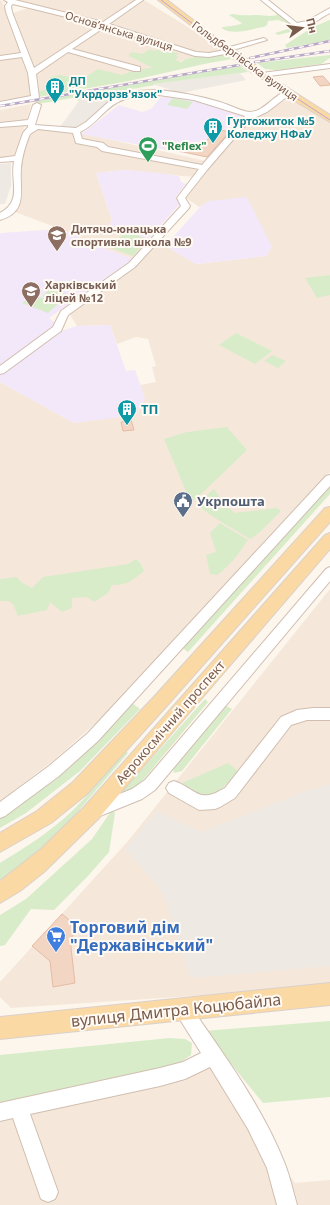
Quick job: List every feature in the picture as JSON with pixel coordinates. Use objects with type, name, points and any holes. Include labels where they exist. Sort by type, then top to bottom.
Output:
[{"type":"main road","name":"Гольдбергівська вулиця","points":[[162,0],[258,72],[330,119]]},
{"type":"main road","name":"Аерокосмічний проспект","points":[[0,844],[44,817],[80,788],[163,699],[330,512]]},
{"type":"main road","name":"Аерокосмічний проспект","points":[[0,893],[28,874],[62,844],[91,813],[330,539]]},
{"type":"main road","name":"вулиця Дмитра Коцюбайла","points":[[0,1028],[330,994]]},
{"type":"main road","points":[[0,1021],[22,1026]]},
{"type":"street","points":[[24,4],[33,0]]},
{"type":"street","points":[[32,73],[140,0]]},
{"type":"street","points":[[264,0],[296,25],[304,26],[330,10]]},
{"type":"street","points":[[0,217],[12,211],[19,201],[17,170],[19,158],[25,134],[31,125],[36,102],[32,73],[26,54],[9,16],[8,4],[10,1]]},
{"type":"street","name":"Основ’янська вулиця","points":[[10,1],[103,24],[195,54],[210,55],[264,40]]},
{"type":"street","points":[[0,12],[9,16]]},
{"type":"street","points":[[68,50],[137,70]]},
{"type":"street","points":[[0,58],[26,54]]},
{"type":"street","points":[[258,72],[330,66]]},
{"type":"street","points":[[0,125],[44,126],[76,131],[85,126],[112,101],[124,96],[143,93],[170,93],[190,96],[253,114]]},
{"type":"street","points":[[0,371],[58,330],[64,313],[132,264],[186,206],[181,198],[204,168],[247,118],[264,110],[288,93]]},
{"type":"street","points":[[0,104],[36,102]]},
{"type":"street","points":[[76,131],[79,141],[100,145],[105,149],[204,168]]},
{"type":"street","points":[[0,160],[19,158]]},
{"type":"street","points":[[0,209],[12,211]]},
{"type":"street","points":[[0,811],[54,771],[93,737],[330,479]]},
{"type":"street","points":[[91,813],[137,794],[150,785],[330,572]]},
{"type":"street","points":[[174,788],[199,803],[216,802],[230,793],[286,721],[295,716],[308,713],[330,714]]},
{"type":"street","points":[[183,1010],[235,1088],[255,1122],[276,1166],[287,1205]]},
{"type":"street","points":[[0,1112],[160,1077],[184,1070],[213,1056]]},
{"type":"street","points":[[18,1107],[48,1192]]},
{"type":"shaded area","points":[[0,0],[2,1],[7,15],[31,7],[103,25],[198,56],[101,84],[0,102]]},
{"type":"shaded area","points":[[17,0],[144,0],[225,50],[208,53],[196,52],[108,23]]},
{"type":"shaded area","points":[[240,73],[246,80],[181,93],[152,84]]},
{"type":"shaded area","points":[[98,95],[113,99],[81,127],[76,129],[60,127],[81,98]]},
{"type":"shaded area","points":[[161,97],[175,97],[199,102],[245,117],[210,158],[81,134],[119,105],[142,112],[151,109]]},
{"type":"shaded area","points":[[290,97],[330,122],[330,472],[125,697],[54,760],[0,801],[0,382],[74,423],[140,385],[156,382],[152,367],[156,366],[148,339],[136,337],[117,344],[110,325],[77,326],[69,313],[152,247],[165,246],[196,264],[266,256],[269,251],[202,205],[199,207],[185,197],[253,116],[264,114]]},
{"type":"shaded area","points":[[31,104],[16,157],[0,159],[0,110]]},
{"type":"shaded area","points":[[45,128],[81,133],[206,161],[193,177],[124,170],[96,173],[112,220],[109,225],[148,239],[133,259],[98,246],[66,231],[15,212],[21,200],[22,157],[27,140],[33,132]]},
{"type":"shaded area","points":[[11,163],[11,186],[5,204],[0,204],[0,164]]},
{"type":"shaded area","points":[[124,170],[179,176],[181,182],[186,184],[176,197],[180,204],[148,239],[109,225],[112,220],[96,173]]},
{"type":"shaded area","points":[[247,197],[272,247],[266,256],[196,264],[165,246],[202,205],[209,201]]},
{"type":"shaded area","name":"Харківський ліцей №12","points":[[46,230],[66,231],[98,246],[133,259],[49,318],[56,324],[0,366],[0,233]]},
{"type":"shaded area","points":[[110,325],[126,371],[135,370],[145,398],[136,415],[74,423],[0,382],[0,375],[61,331],[77,326]]},
{"type":"shaded area","points":[[330,589],[330,987],[11,1008],[0,997],[0,982],[128,841]]},
{"type":"shaded area","points":[[330,784],[330,966],[190,978],[166,902],[159,887],[125,849],[157,811],[202,832],[300,793]]},
{"type":"shaded area","points":[[213,1067],[295,1183],[330,1180],[330,1205],[0,1205],[0,1121],[12,1116]]},
{"type":"green space","points":[[275,12],[279,12],[298,24],[294,31],[278,35],[275,33],[291,28],[290,24],[278,20],[268,21],[267,25],[264,27],[236,32],[231,32],[221,28],[242,23],[229,15],[271,16],[277,15]]},
{"type":"green space","points":[[330,20],[330,40],[287,48],[285,45],[313,27]]},
{"type":"green space","points":[[162,47],[163,48],[159,51],[166,53],[170,51],[179,54],[175,56],[179,57],[175,60],[181,62],[195,57],[223,54],[232,59],[129,81],[38,97],[36,92],[48,89],[50,77],[60,75],[82,79],[98,69],[122,75],[137,69],[153,68],[129,56],[129,54],[132,52],[142,54],[150,49],[155,51]]},
{"type":"green space","points":[[330,55],[330,58],[321,64],[276,70],[265,69],[257,63]]},
{"type":"green space","points":[[240,66],[248,72],[153,84],[155,85],[81,98],[79,101],[72,98],[38,104],[36,101]]},
{"type":"green space","points":[[173,98],[193,102],[187,109],[167,105]]},
{"type":"green space","points":[[128,232],[147,239],[133,256],[106,246]]},
{"type":"green space","points":[[330,275],[330,295],[317,298],[305,278]]},
{"type":"green space","points":[[50,289],[70,295],[62,302],[42,296]]},
{"type":"green space","points":[[33,295],[59,303],[48,313],[22,303]]},
{"type":"green space","points":[[236,333],[272,351],[255,364],[219,345]]},
{"type":"green space","points":[[272,355],[286,361],[278,368],[264,361]]},
{"type":"green space","points":[[227,427],[247,450],[196,499],[190,501],[164,439],[187,432]]},
{"type":"green space","points":[[330,486],[330,494],[188,652],[181,647]]},
{"type":"green space","points":[[214,489],[226,506],[235,513],[277,508],[281,511],[259,533],[250,539],[195,504]]},
{"type":"green space","points":[[220,523],[248,540],[238,554],[217,575],[210,574],[206,555],[216,552],[210,533]]},
{"type":"green space","points":[[136,559],[141,564],[144,571],[136,577],[129,582],[112,585],[108,593],[94,602],[87,597],[72,598],[72,608],[62,612],[50,602],[47,610],[18,616],[13,604],[8,601],[0,601],[0,579],[17,577],[21,582],[32,588],[43,577],[128,564]]},
{"type":"green space","points":[[205,699],[208,702],[138,786],[118,796]]},
{"type":"green space","points":[[132,703],[140,709],[80,771],[26,813],[0,828],[0,818],[57,779],[96,743]]},
{"type":"green space","points":[[224,705],[232,709],[182,771],[174,773],[173,768]]},
{"type":"green space","points":[[125,751],[128,753],[56,837],[0,883],[0,863],[39,838],[70,813]]},
{"type":"green space","points":[[228,763],[238,771],[219,791],[213,795],[199,795],[191,791],[182,783]]},
{"type":"green space","points":[[112,810],[115,813],[109,852],[88,876],[54,910],[31,909],[5,945],[0,946],[0,915],[26,899],[92,839]]},
{"type":"green space","points":[[330,1021],[330,1097],[263,1103],[204,1031]]},
{"type":"green space","points":[[170,1038],[185,1039],[192,1043],[191,1055],[178,1064],[0,1107],[0,1055]]},
{"type":"building","points":[[323,76],[330,85],[320,86],[313,77]]},
{"type":"building","name":"Гуртожиток №5 Коледжу НФаУ","points":[[217,129],[229,132],[207,157],[170,149],[176,143],[200,148]]},
{"type":"building","name":"ТП","points":[[131,420],[134,430],[123,431],[121,422]]},
{"type":"building","name":"Торговий дім \"Державінський\"","points":[[62,914],[79,928],[70,939],[75,983],[53,987],[50,961],[32,946]]},
{"type":"tram line","points":[[161,0],[261,75],[330,120]]},
{"type":"railway","points":[[250,58],[330,41]]},
{"type":"railway","points":[[255,62],[330,51]]},
{"type":"railway","points":[[0,106],[239,65]]},
{"type":"place","name":"ДП \"Укрдорзв'язок\"","points":[[55,104]]},
{"type":"place","name":"Гуртожиток №5 Коледжу НФаУ","points":[[213,144]]},
{"type":"place","name":"\"Reflex\"","points":[[148,163]]},
{"type":"place","name":"Дитячо-юнацька спортивна школа №9","points":[[57,252]]},
{"type":"place","name":"Харківський ліцей №12","points":[[31,308]]},
{"type":"place","name":"ТП","points":[[127,426]]},
{"type":"place","name":"Укрпошта","points":[[183,518]]},
{"type":"place","name":"Торговий дім \"Державінський\"","points":[[56,953]]}]
